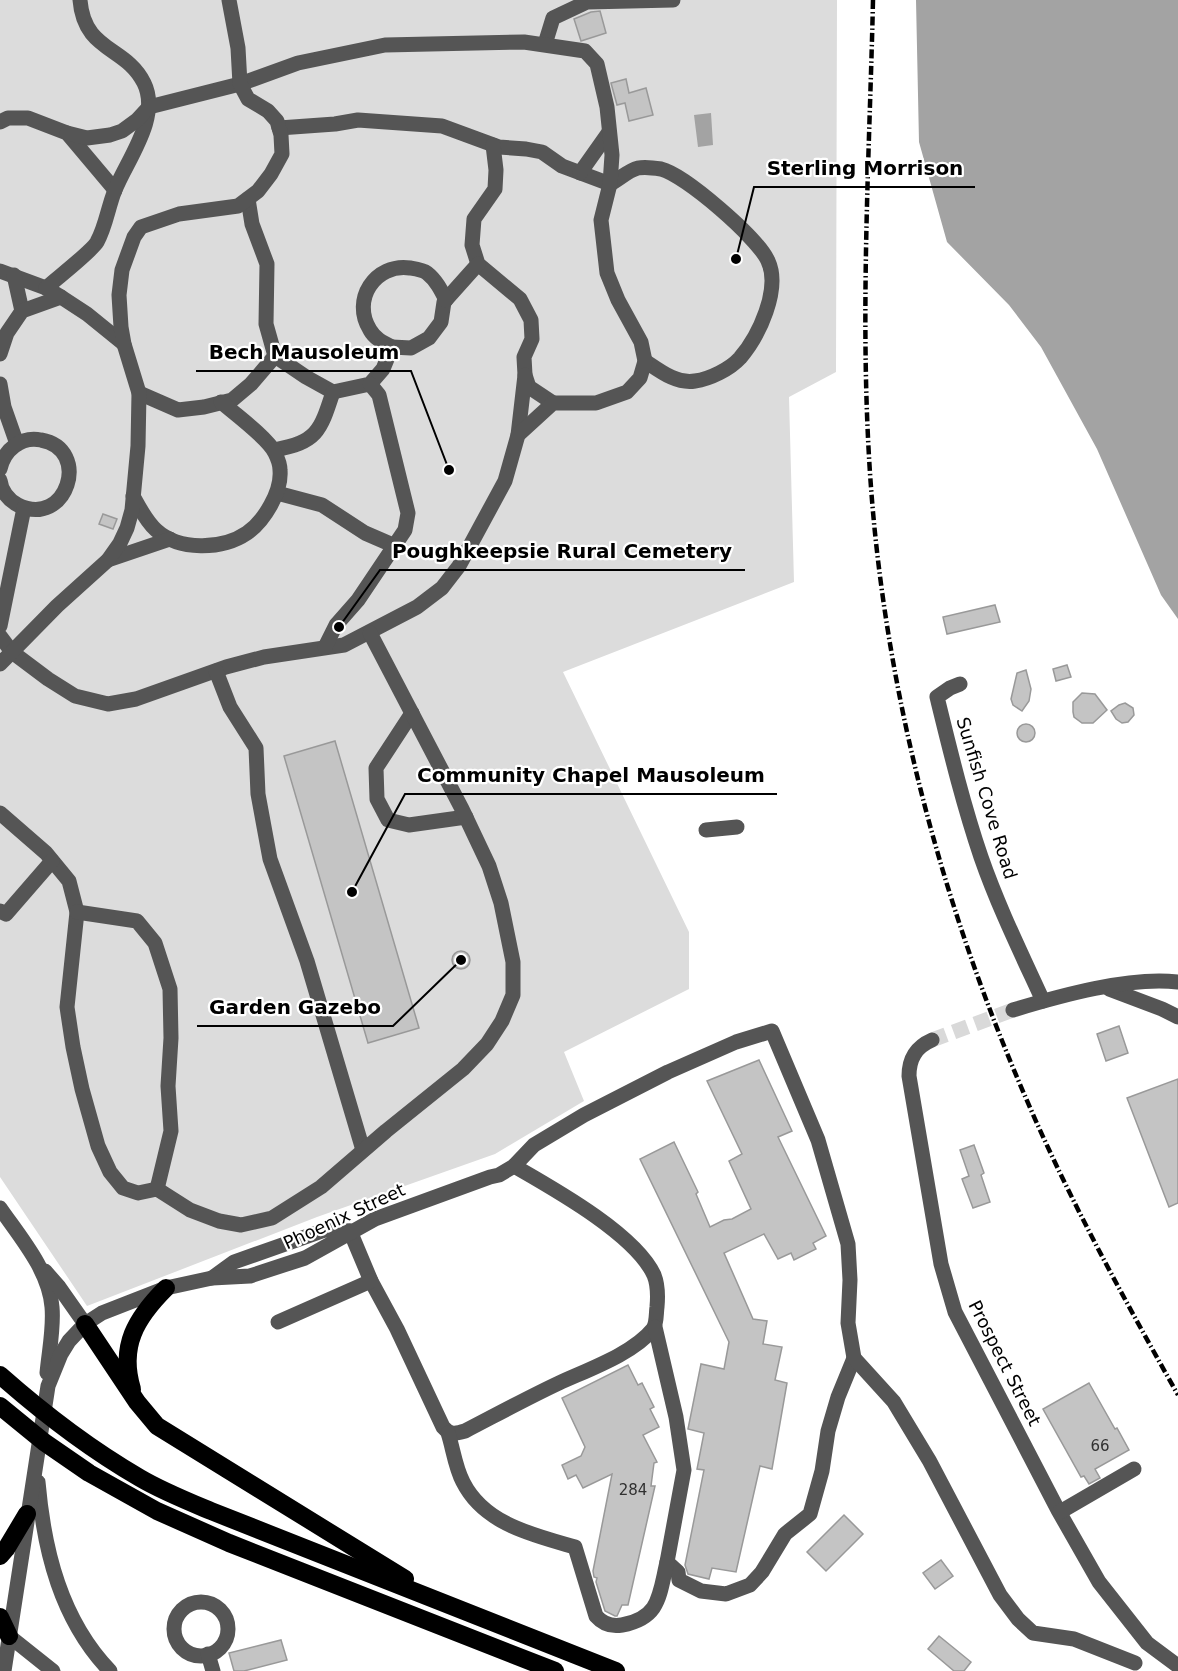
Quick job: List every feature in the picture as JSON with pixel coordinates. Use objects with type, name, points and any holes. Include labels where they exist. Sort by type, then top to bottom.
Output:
[{"type":"highway","points":[[137,1402],[128,1367],[131,1338],[143,1314],[166,1288]]},
{"type":"highway","points":[[85,1324],[137,1402],[151,1420],[166,1432],[448,1605]]},
{"type":"highway","points":[[0,1375],[87,1444],[141,1478],[187,1501],[616,1671]]},
{"type":"highway","points":[[0,1406],[44,1442],[134,1500],[181,1522],[555,1671]]},
{"type":"highway","points":[[0,1556],[27,1514]]},
{"type":"highway","points":[[0,1617],[4,1634]]},
{"type":"street","points":[[46,288],[96,243],[115,190],[142,134],[149,107],[145,84],[130,64],[104,47],[86,28],[80,0]]},
{"type":"street","points":[[0,664],[57,606],[108,560],[120,543],[132,510],[138,446],[139,393],[124,344],[119,294],[127,254],[141,227],[179,214],[237,207],[258,191],[282,154],[277,121],[268,111],[248,99],[240,84],[238,48],[229,0]]},
{"type":"street","points":[[545,44],[553,18],[587,2],[673,0]]},
{"type":"street","points":[[0,122],[8,118],[28,118],[87,138],[122,131],[149,107],[240,84],[298,63],[385,45],[474,42],[545,44],[585,51],[597,64],[607,107],[612,155],[610,184],[601,220],[607,273],[618,300],[641,342],[645,361],[640,378],[627,392],[596,403],[553,403],[529,387],[525,375]]},
{"type":"street","points":[[279,128],[358,120],[442,126],[500,147],[526,148],[542,152],[562,166],[610,184]]},
{"type":"street","points":[[580,173],[609,132]]},
{"type":"street","points":[[67,133],[115,190]]},
{"type":"street","points":[[0,636],[12,652],[75,696],[108,704],[136,699],[264,657],[344,645],[417,607],[442,588],[459,566],[505,482],[518,435],[525,375],[524,357],[532,339],[531,320],[520,299],[478,264],[472,244],[474,219],[495,189],[496,170],[493,145]]},
{"type":"street","points":[[610,184],[637,168],[662,169],[693,187],[735,221],[768,261],[772,285],[767,309],[752,341],[739,359],[715,375],[695,381],[679,381],[645,361]]},
{"type":"street","points":[[248,199],[252,224],[267,264],[266,324],[275,356],[333,392],[370,384],[383,369],[392,347]]},
{"type":"street","points":[[446,300],[436,281],[425,271],[391,268],[374,278],[365,292],[363,310],[369,329],[379,340],[392,347],[411,348],[429,338],[441,322],[446,300],[478,264]]},
{"type":"street","points":[[7,273],[46,288],[61,297],[87,314],[124,344]]},
{"type":"street","points":[[7,273],[22,311]]},
{"type":"street","points":[[0,354],[7,333],[22,311],[61,297]]},
{"type":"street","points":[[139,393],[178,410],[204,407],[232,399],[251,384],[275,356]]},
{"type":"street","points":[[0,384],[4,407],[16,444]]},
{"type":"street","points":[[325,647],[336,625],[358,600],[405,530],[408,513],[379,395],[370,384]]},
{"type":"street","points":[[274,450],[297,446],[315,434],[324,420],[333,392]]},
{"type":"street","points":[[133,496],[155,530],[170,539],[191,545],[220,544],[247,533],[265,514],[277,493],[281,470],[274,450],[221,402]]},
{"type":"street","points":[[518,435],[553,403]]},
{"type":"street","points":[[0,469],[8,451],[16,444],[39,439],[50,442],[60,449],[66,459],[69,482],[65,492],[57,501],[47,507],[36,509],[24,508],[14,503],[6,495],[0,480]]},
{"type":"street","points":[[277,493],[322,506],[365,533],[395,546]]},
{"type":"street","points":[[0,626],[24,508]]},
{"type":"street","points":[[108,560],[170,539]]},
{"type":"street","points":[[0,813],[52,861],[69,881],[77,912],[67,1007],[73,1047],[89,1113],[110,1172],[123,1188],[138,1193],[157,1189],[190,1210],[219,1221],[241,1225],[272,1218],[321,1187],[471,1061],[487,1044],[502,1021],[513,995],[513,962],[501,903],[489,866],[466,817],[370,633]]},
{"type":"street","points":[[216,671],[230,706],[256,748],[258,794],[270,859],[307,962],[363,1150]]},
{"type":"street","name":"Sunfish Cove Road","points":[[960,684],[937,697],[958,780],[981,858],[1013,936],[1043,1000]]},
{"type":"street","points":[[412,713],[376,768],[377,799],[388,820],[409,825],[466,817]]},
{"type":"street","points":[[706,830],[737,827]]},
{"type":"street","points":[[0,911],[6,914],[52,861]]},
{"type":"street","points":[[77,912],[137,921],[155,943],[170,989],[171,1038],[168,1086],[171,1131],[157,1189]]},
{"type":"street","points":[[1013,1010],[1043,1000],[1106,987],[1147,981],[1178,982]]},
{"type":"street","points":[[1106,987],[1178,1017]]},
{"type":"street","points":[[350,1232],[371,1281],[397,1329],[438,1417],[448,1432],[463,1481],[485,1510],[514,1527],[538,1537],[575,1547],[596,1616],[601,1621],[609,1625],[632,1623],[647,1617],[655,1603],[667,1562],[684,1470],[676,1417],[655,1327],[659,1294],[654,1276],[643,1258],[611,1229],[585,1209],[514,1167],[534,1145],[584,1115],[736,1042],[772,1031],[818,1140],[848,1244],[850,1280],[848,1323],[854,1358],[838,1397],[828,1431],[822,1471],[810,1514],[784,1534],[762,1572],[750,1585],[726,1594],[701,1591],[679,1580],[678,1572],[667,1562]]},
{"type":"street","name":"Prospect Street","points":[[932,1040],[913,1055],[910,1061],[909,1076],[941,1264],[955,1312],[1099,1582],[1147,1643],[1178,1666]]},
{"type":"street","name":"Phoenix Street","points":[[85,1324],[102,1313],[166,1288],[212,1278],[250,1276],[305,1258],[375,1219],[499,1175],[514,1167]]},
{"type":"street","points":[[0,1208],[34,1259],[47,1284],[52,1306],[45,1402],[4,1634],[4,1671]]},
{"type":"street","points":[[34,1259],[59,1287],[85,1324],[61,1354],[51,1378],[45,1402]]},
{"type":"street","points":[[278,1322],[371,1281]]},
{"type":"street","points":[[448,1432],[456,1434],[465,1431],[557,1384],[609,1361],[655,1327]]},
{"type":"street","points":[[854,1358],[894,1402],[929,1460],[1000,1595],[1018,1619],[1033,1633],[1074,1639],[1134,1667],[1147,1643]]},
{"type":"street","points":[[36,1461],[43,1527],[58,1585],[82,1635],[110,1671]]},
{"type":"street","points":[[1060,1512],[1134,1469]]},
{"type":"street","points":[[4,1634],[53,1671]]},
{"type":"street","points":[[208,1654],[213,1671]]},
{"type":"shaded area","points":[[0,0],[837,0],[836,372],[789,397],[794,582],[563,672],[689,932],[689,989],[564,1052],[584,1101],[495,1154],[317,1217],[87,1306],[0,1177]]},
{"type":"shaded area","points":[[916,0],[1178,0],[1178,619],[1161,595],[1097,449],[1041,347],[1009,305],[947,242],[919,142]]},
{"type":"shaded area","points":[[711,113],[713,145],[698,147],[694,115]]},
{"type":"building","points":[[600,11],[606,33],[581,41],[574,19]]},
{"type":"building","points":[[626,79],[629,93],[646,88],[653,115],[629,121],[625,103],[617,105],[611,83]]},
{"type":"building","points":[[103,514],[117,519],[113,529],[99,524]]},
{"type":"building","points":[[995,605],[1000,622],[947,634],[943,617]]},
{"type":"building","points":[[1067,665],[1071,677],[1056,681],[1053,669]]},
{"type":"building","points":[[1026,670],[1031,689],[1029,701],[1022,711],[1013,705],[1011,699],[1017,673]]},
{"type":"building","points":[[1082,693],[1095,694],[1107,710],[1093,723],[1082,723],[1074,717],[1073,702]]},
{"type":"building","points":[[1125,703],[1133,708],[1134,715],[1128,722],[1122,723],[1111,711]]},
{"type":"building","points":[[1026,724],[1032,727],[1035,733],[1032,739],[1026,742],[1020,739],[1017,733],[1020,727]]},
{"type":"building","points":[[335,741],[419,1028],[368,1043],[284,756]]},
{"type":"building","points":[[457,951],[465,951],[470,956],[468,967],[457,969],[452,964],[452,956]]},
{"type":"building","points":[[1119,1026],[1128,1053],[1106,1061],[1097,1034]]},
{"type":"building","points":[[759,1060],[792,1131],[778,1137],[826,1236],[813,1243],[816,1249],[794,1260],[791,1253],[778,1259],[764,1234],[724,1253],[753,1319],[767,1321],[763,1344],[782,1347],[775,1380],[787,1383],[772,1469],[760,1466],[736,1572],[712,1568],[709,1579],[688,1574],[685,1565],[704,1470],[697,1469],[704,1433],[688,1429],[701,1364],[724,1369],[729,1342],[640,1159],[674,1142],[698,1192],[696,1194],[710,1227],[751,1209],[729,1161],[742,1154],[707,1081]]},
{"type":"building","points":[[1178,1079],[1178,1203],[1169,1207],[1127,1098]]},
{"type":"building","points":[[974,1145],[984,1173],[981,1175],[990,1202],[973,1208],[962,1179],[969,1176],[960,1150]]},
{"type":"building","points":[[628,1365],[638,1385],[642,1383],[654,1407],[650,1409],[659,1427],[643,1435],[657,1462],[654,1463],[651,1486],[655,1486],[628,1605],[622,1605],[615,1616],[605,1611],[596,1582],[597,1578],[594,1577],[593,1571],[612,1474],[583,1488],[576,1475],[568,1479],[562,1465],[581,1456],[585,1447],[562,1398]]},
{"type":"building","points":[[1089,1383],[1129,1450],[1095,1469],[1100,1478],[1089,1484],[1084,1476],[1081,1477],[1043,1409]]},
{"type":"building","points":[[844,1515],[863,1534],[826,1571],[807,1552]]},
{"type":"building","points":[[941,1560],[953,1576],[935,1589],[923,1573]]},
{"type":"building","points":[[939,1636],[971,1662],[964,1671],[954,1671],[928,1649]]},
{"type":"building","points":[[281,1640],[287,1660],[244,1671],[234,1671],[229,1653]]},
{"type":"tunnel","points":[[932,1040],[1013,1010]]},
{"type":"railway","points":[[873,0],[865,333],[870,467],[884,606],[911,749],[949,891],[997,1029],[1042,1134],[1078,1210],[1178,1395]]},
{"type":"place","name":"Sterling Morrison","points":[[736,259]]},
{"type":"place","name":"Bech Mausoleum","points":[[449,470]]},
{"type":"place","name":"Poughkeepsie Rural Cemetery","points":[[339,627]]},
{"type":"place","name":"Community Chapel Mausoleum","points":[[352,892]]},
{"type":"place","name":"Garden Gazebo","points":[[461,960]]}]
